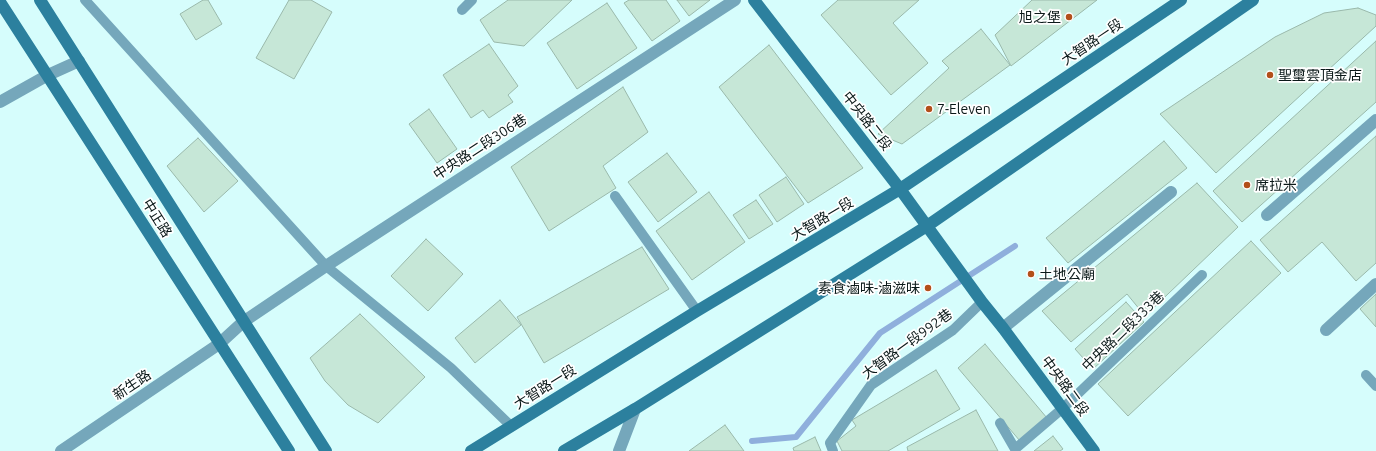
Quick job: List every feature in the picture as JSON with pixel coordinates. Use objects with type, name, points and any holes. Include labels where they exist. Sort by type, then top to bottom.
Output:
[{"type":"street","name":"中正路","points":[[40,0],[326,451]]},
{"type":"street","name":"中央路二段306巷","points":[[243,322],[326,266],[736,0]]},
{"type":"street","name":"中央路二段","points":[[754,0],[900,190],[1094,451]]},
{"type":"street","name":"大智路一段","points":[[471,451],[698,311],[900,190],[1181,0]]},
{"type":"street","points":[[564,451],[635,409],[926,226],[1253,0]]},
{"type":"street","name":"中正路","points":[[0,2],[289,451]]},
{"type":"street","points":[[0,102],[48,75],[79,61]]},
{"type":"street","points":[[1267,215],[1376,120]]},
{"type":"street","points":[[1003,328],[1171,192]]},
{"type":"street","points":[[1326,330],[1376,284]]},
{"type":"street","name":"新生路","points":[[62,451],[219,344],[243,322]]},
{"type":"street","points":[[619,451],[635,409]]},
{"type":"lane","points":[[85,0],[326,266],[451,368],[511,426]]},
{"type":"lane","points":[[462,10],[472,0]]},
{"type":"lane","points":[[615,196],[698,311]]},
{"type":"lane","name":"中央路二段333巷","points":[[1000,423],[1015,449],[1063,408],[1202,275]]},
{"type":"lane","name":"大智路一段992巷","points":[[833,451],[830,443],[871,385],[953,330],[982,302]]},
{"type":"lane","points":[[1366,375],[1376,386]]},
{"type":"building","points":[[203,0],[208,0],[222,24],[196,40],[180,14]]},
{"type":"building","points":[[289,0],[311,0],[332,12],[294,79],[256,58]]},
{"type":"building","points":[[508,0],[572,0],[524,46],[494,42],[480,20]]},
{"type":"building","points":[[629,0],[666,0],[680,21],[652,41],[624,3]]},
{"type":"building","points":[[677,0],[710,0],[689,16]]},
{"type":"building","points":[[838,0],[919,0],[893,23],[928,63],[891,95],[821,15]]},
{"type":"building","points":[[1032,0],[1097,0],[1011,66],[995,35]]},
{"type":"building","points":[[607,3],[637,48],[577,89],[547,43]]},
{"type":"building","name":"聖璽雲頂金店","points":[[1358,8],[1376,15],[1376,26],[1216,173],[1160,114],[1275,37],[1324,13]]},
{"type":"building","points":[[981,29],[1010,65],[902,144],[878,134],[949,68],[942,61]]},
{"type":"building","points":[[1376,41],[1376,102],[1242,222],[1213,191]]},
{"type":"building","points":[[489,44],[518,86],[508,95],[513,102],[489,118],[483,110],[471,118],[443,75]]},
{"type":"building","points":[[769,45],[863,168],[808,203],[719,87]]},
{"type":"building","points":[[623,87],[648,132],[603,166],[616,188],[549,231],[511,167]]},
{"type":"building","points":[[429,109],[457,149],[437,163],[409,124]]},
{"type":"building","points":[[1376,136],[1376,263],[1356,281],[1322,242],[1288,272],[1260,240]]},
{"type":"building","points":[[198,138],[238,181],[204,212],[167,166]]},
{"type":"building","points":[[1164,141],[1187,168],[1068,263],[1046,238]]},
{"type":"building","points":[[667,153],[697,192],[658,222],[628,182]]},
{"type":"building","points":[[786,177],[804,204],[777,222],[759,195]]},
{"type":"building","points":[[1197,183],[1238,227],[1145,316],[1127,294],[1071,342],[1042,311]]},
{"type":"building","points":[[709,192],[745,242],[692,280],[656,231]]},
{"type":"building","points":[[756,200],[773,224],[749,239],[733,215]]},
{"type":"building","points":[[426,239],[463,274],[428,311],[391,276]]},
{"type":"building","points":[[1251,241],[1281,273],[1128,416],[1098,384]]},
{"type":"building","points":[[642,247],[669,289],[544,363],[517,317]]},
{"type":"building","points":[[1376,294],[1376,327],[1360,309]]},
{"type":"building","points":[[500,300],[521,325],[475,363],[455,338]]},
{"type":"building","points":[[1126,302],[1144,322],[1093,369],[1075,349]]},
{"type":"building","points":[[360,314],[425,377],[378,423],[348,405],[325,381],[310,358]]},
{"type":"building","points":[[985,344],[1047,418],[1020,441],[958,368]]},
{"type":"building","points":[[936,370],[960,409],[888,451],[842,451],[837,441],[856,426],[852,420]]},
{"type":"building","points":[[976,410],[998,451],[908,451],[907,447]]},
{"type":"building","points":[[725,425],[744,451],[689,451]]},
{"type":"building","points":[[1053,436],[1063,449],[1060,451],[1034,451]]},
{"type":"building","points":[[815,437],[821,451],[794,451],[793,448]]},
{"type":"waterway","points":[[752,441],[796,437],[880,333],[1015,246]]},
{"type":"place","name":"旭之堡","points":[[1069,17]]},
{"type":"place","name":"聖璽雲頂金店","points":[[1270,75]]},
{"type":"place","name":"7-Eleven","points":[[929,109]]},
{"type":"place","name":"席拉米","points":[[1247,185]]},
{"type":"place","name":"土地公廟","points":[[1031,274]]},
{"type":"place","name":"素食滷味-滷滋味","points":[[928,288]]}]
